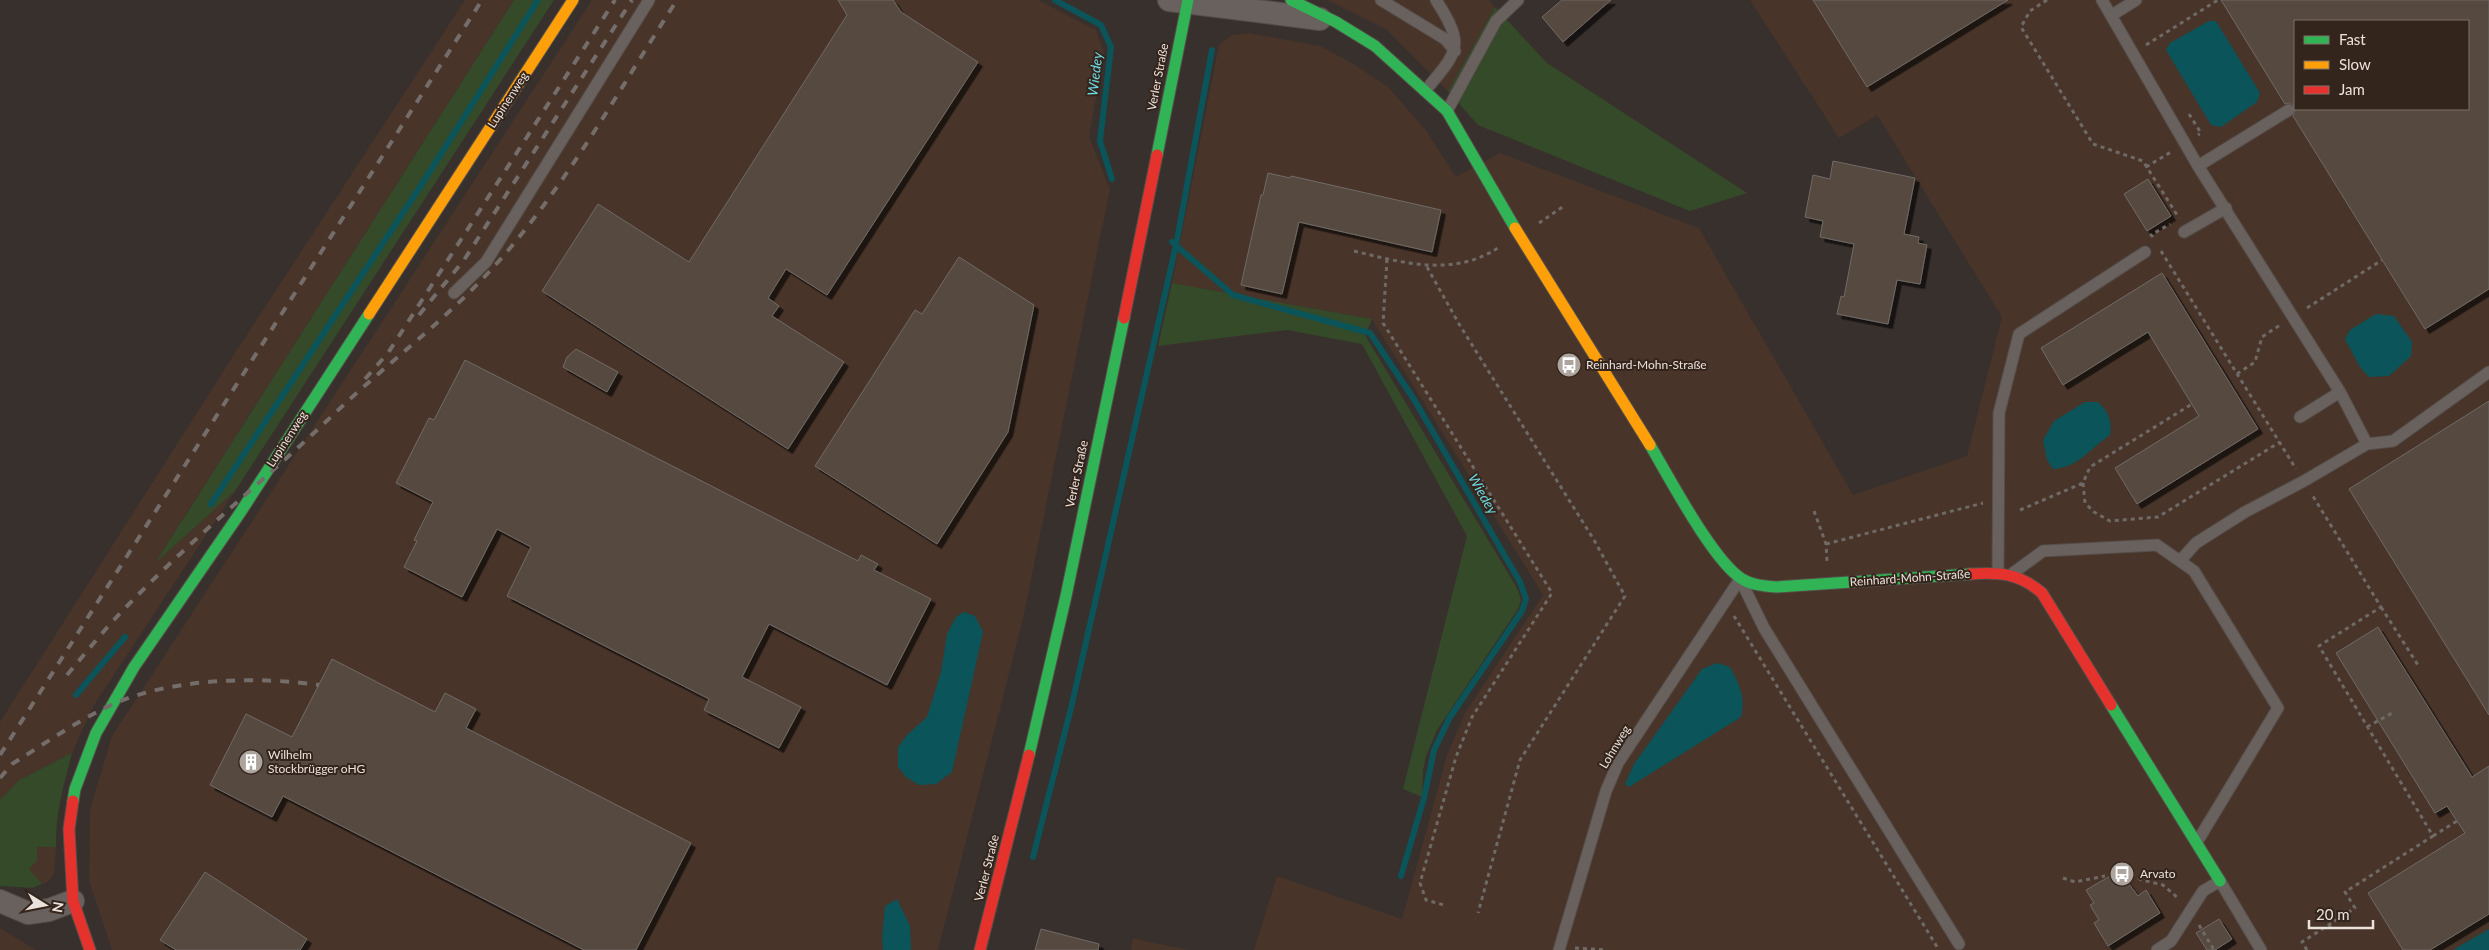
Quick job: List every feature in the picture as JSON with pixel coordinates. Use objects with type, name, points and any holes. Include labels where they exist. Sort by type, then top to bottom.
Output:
[{"type":"street","name":"Lupinenweg","points":[[90,950],[74,901],[69,829],[75,789],[96,733],[134,667],[240,513],[573,0]]},
{"type":"street","points":[[1291,0],[1336,22],[1375,46],[1447,111],[1520,235],[1718,555],[1740,579]]},
{"type":"street","points":[[1181,1],[1336,22]]},
{"type":"street","name":"Verler Straße","points":[[980,950],[1003,863],[1060,619],[1181,1]]},
{"type":"street","name":"Reinhard-Mohn-Straße","points":[[1740,579],[1757,586],[1766,586],[1998,572],[2013,573],[2029,581],[2042,593],[2220,881]]},
{"type":"street","points":[[0,901],[28,913],[49,910],[74,901]]},
{"type":"lane","points":[[454,293],[486,262],[649,0]]},
{"type":"lane","points":[[1381,0],[1445,39],[1454,51]]},
{"type":"lane","points":[[1424,91],[1450,62],[1456,38],[1449,20],[1436,0]]},
{"type":"lane","points":[[1447,111],[1496,21],[1518,0]]},
{"type":"lane","points":[[2102,0],[2198,166],[2340,392],[2367,444]]},
{"type":"lane","points":[[2112,15],[2136,0]]},
{"type":"lane","points":[[2198,166],[2289,110]]},
{"type":"lane","points":[[2184,232],[2226,208]]},
{"type":"lane","points":[[1998,572],[1999,413],[2019,334],[2145,252]]},
{"type":"lane","points":[[2180,561],[2196,543],[2245,512],[2304,481],[2367,444],[2393,441],[2489,372]]},
{"type":"lane","points":[[2300,417],[2340,392]]},
{"type":"lane","points":[[2013,573],[2043,551],[2157,545],[2194,571],[2278,708],[2196,843]]},
{"type":"lane","points":[[1740,579],[1761,623],[1958,944]]},
{"type":"lane","name":"Lohnweg","points":[[1559,949],[1606,791],[1618,764],[1740,579]]},
{"type":"lane","points":[[2157,950],[2171,941],[2203,891],[2220,881],[2261,950]]},
{"type":"path","points":[[2047,0],[2030,11],[2021,27],[2093,144],[2142,161],[2179,218],[2151,235],[2418,664]]},
{"type":"path","points":[[2151,53],[2146,44],[2218,0]]},
{"type":"path","points":[[2146,167],[2201,133],[2186,109]]},
{"type":"path","points":[[1543,220],[1564,206]]},
{"type":"path","points":[[1354,251],[1427,267],[1459,265],[1488,255],[1520,235]]},
{"type":"path","points":[[1387,259],[1383,324],[1552,593],[1472,717],[1456,756],[1420,883],[1426,900],[1444,905]]},
{"type":"path","points":[[1427,267],[1459,324],[1594,540],[1625,596],[1520,760],[1478,913]]},
{"type":"path","points":[[2192,404],[2090,467],[2083,483],[2085,503],[2094,512],[2110,521],[2158,517],[2280,442]]},
{"type":"path","points":[[2020,510],[2083,483]]},
{"type":"path","points":[[1826,544],[1998,499]]},
{"type":"path","points":[[1814,511],[1826,544],[1829,583]]},
{"type":"path","points":[[1725,602],[1939,950]]},
{"type":"path","points":[[2381,607],[2319,646],[2433,836]]},
{"type":"path","points":[[2367,727],[2394,712]]},
{"type":"path","points":[[2307,950],[2302,942],[2355,908],[2345,892],[2457,821]]},
{"type":"path","points":[[2116,870],[2122,870],[2142,880],[2163,885],[2192,908],[2202,913],[2199,925],[2214,950]]},
{"type":"path","points":[[2064,878],[2075,882],[2106,876]]},
{"type":"path","points":[[2329,924],[2333,931]]},
{"type":"path","points":[[1559,949],[1605,950]]},
{"type":"shaded area","points":[[465,0],[514,0],[156,561],[235,491],[94,705],[72,753],[19,780],[0,800],[0,722],[235,353]]},
{"type":"shaded area","points":[[592,0],[1038,0],[1096,30],[1104,53],[1089,137],[1110,189],[1023,619],[938,950],[112,950],[89,881],[90,810],[112,736]]},
{"type":"shaded area","points":[[1328,0],[1489,0],[1495,7],[1448,91],[1386,29]]},
{"type":"shaded area","points":[[1750,0],[2489,0],[2489,950],[1254,950],[1277,876],[1402,919],[1447,755],[1465,713],[1543,595],[1372,319],[1172,283],[1219,45],[1232,35],[1249,33],[1320,46],[1352,63],[1388,87],[1425,129],[1456,177],[1500,153],[1699,228],[1853,495],[1967,456],[2002,317],[1877,115],[1839,138]]},
{"type":"shaded area","points":[[37,847],[56,847],[54,873],[48,882],[42,884],[28,869],[37,861]]},
{"type":"shaded area","points":[[0,928],[36,950],[0,950]]},
{"type":"shaded area","points":[[1133,938],[1145,941],[1189,950],[1131,950]]},
{"type":"green space","points":[[514,0],[554,0],[235,491],[155,563]]},
{"type":"green space","points":[[1495,7],[1547,63],[1747,193],[1690,211],[1478,125],[1448,91]]},
{"type":"green space","points":[[1172,283],[1372,319],[1365,335],[1517,588],[1521,600],[1518,609],[1437,730],[1426,756],[1423,770],[1422,797],[1403,789],[1467,536],[1362,344],[1287,330],[1158,346]]},
{"type":"green space","points":[[72,753],[59,811],[56,847],[37,847],[37,861],[29,869],[42,884],[32,888],[0,886],[0,800],[19,780]]},
{"type":"water","points":[[2209,21],[2216,21],[2260,93],[2257,102],[2221,127],[2211,125],[2166,50],[2170,43]]},
{"type":"water","points":[[2376,314],[2394,316],[2412,342],[2411,356],[2389,376],[2369,377],[2360,367],[2345,339],[2350,330]]},
{"type":"water","points":[[2085,402],[2098,402],[2105,410],[2111,425],[2110,435],[2077,461],[2062,468],[2053,469],[2047,460],[2043,440],[2054,421]]},
{"type":"water","points":[[964,612],[975,616],[983,632],[952,772],[936,784],[919,785],[906,777],[898,767],[898,747],[907,735],[927,717],[941,672],[947,634],[956,617]]},
{"type":"water","points":[[1717,663],[1730,667],[1736,679],[1743,703],[1741,717],[1629,787],[1625,784],[1634,764],[1702,669]]},
{"type":"water","points":[[897,899],[910,926],[911,950],[883,950],[882,938],[885,906]]},
{"type":"water","points":[[2489,929],[2489,950],[2453,950]]},
{"type":"building","points":[[838,0],[893,0],[901,12],[978,62],[827,295],[786,269],[768,298],[779,306],[772,316],[844,362],[788,449],[542,291],[598,204],[689,262],[847,15]]},
{"type":"building","points":[[1562,0],[1611,0],[1563,42],[1542,17]]},
{"type":"building","points":[[1813,0],[2008,0],[1867,87]]},
{"type":"building","points":[[2221,0],[2489,0],[2489,289],[2425,329],[2293,116],[2296,110],[2469,110],[2469,20],[2294,20],[2294,106],[2289,103],[2285,104]]},
{"type":"building","points":[[1833,161],[1915,178],[1904,234],[1919,237],[1918,243],[1927,245],[1920,284],[1897,280],[1888,324],[1837,314],[1841,296],[1844,297],[1854,244],[1820,237],[1823,221],[1805,217],[1813,175],[1830,179]]},
{"type":"building","points":[[1268,173],[1290,178],[1291,176],[1441,210],[1432,252],[1299,222],[1282,294],[1241,285],[1261,195],[1263,195]]},
{"type":"building","points":[[2148,179],[2171,216],[2147,231],[2124,194]]},
{"type":"building","points":[[959,257],[1034,305],[1008,432],[937,544],[815,466],[915,310],[922,314]]},
{"type":"building","points":[[2162,273],[2258,429],[2137,504],[2115,468],[2199,416],[2148,332],[2063,385],[2041,348]]},
{"type":"building","points":[[576,349],[618,372],[607,392],[563,367],[567,357]]},
{"type":"building","points":[[465,360],[858,561],[861,555],[878,564],[874,570],[931,599],[887,685],[769,624],[742,677],[801,707],[779,748],[704,710],[709,699],[507,596],[531,547],[497,529],[462,597],[404,567],[417,541],[414,540],[433,502],[396,483],[429,418],[434,420]]},
{"type":"building","points":[[2489,401],[2489,715],[2349,489]]},
{"type":"building","points":[[2378,627],[2472,777],[2489,766],[2489,914],[2430,950],[2403,950],[2368,893],[2465,833],[2447,806],[2435,813],[2336,653]]},
{"type":"building","points":[[332,659],[435,712],[445,693],[476,709],[466,728],[691,843],[636,950],[584,950],[283,796],[272,817],[210,785],[246,714],[292,737]]},
{"type":"building","points":[[2119,871],[2138,896],[2146,890],[2160,913],[2108,946],[2094,923],[2099,920],[2090,905],[2094,903],[2086,890]]},
{"type":"building","points":[[205,872],[307,939],[300,950],[176,950],[160,940]]},
{"type":"building","points":[[2219,919],[2232,939],[2215,950],[2207,950],[2196,933]]},
{"type":"building","points":[[1041,929],[1099,944],[1098,950],[1035,950]]},
{"type":"waterway","points":[[211,504],[420,187],[538,0]]},
{"type":"waterway","name":"Wiedey","points":[[1055,0],[1101,25],[1111,47],[1100,141],[1112,179]]},
{"type":"waterway","points":[[1033,857],[1072,704],[1176,245],[1212,50]]},
{"type":"waterway","name":"Wiedey","points":[[1172,242],[1233,295],[1370,333],[1415,401],[1520,582],[1526,599],[1522,611],[1450,717],[1434,750],[1424,798],[1401,876]]},
{"type":"waterway","points":[[76,695],[125,637]]},
{"type":"railway","points":[[0,755],[482,0]]},
{"type":"railway","points":[[365,379],[388,353],[615,0]]},
{"type":"railway","points":[[419,315],[464,260],[632,0]]},
{"type":"railway","points":[[67,675],[114,620],[155,578],[352,397],[452,309],[489,272],[516,241],[565,175],[677,0]]},
{"type":"railway","points":[[0,778],[12,764],[73,725],[98,711],[135,696],[186,684],[214,681],[268,681],[319,685]]},
{"type":"traffic: fast","points":[[1157,155],[1188,0]]},
{"type":"traffic: fast","points":[[1291,0],[1336,22],[1375,46],[1447,111],[1515,228]]},
{"type":"traffic: fast","points":[[73,801],[75,789],[96,733],[134,667],[240,513],[369,314]]},
{"type":"traffic: fast","points":[[1029,755],[1066,596],[1124,318]]},
{"type":"traffic: fast","points":[[1650,445],[1692,517],[1718,555],[1730,569],[1750,583],[1776,587],[1970,574]]},
{"type":"traffic: fast","points":[[2111,705],[2220,881]]},
{"type":"traffic: slow","points":[[369,314],[573,0]]},
{"type":"traffic: slow","points":[[1515,228],[1650,445]]},
{"type":"traffic: jam","points":[[1124,318],[1157,155]]},
{"type":"traffic: jam","points":[[1970,574],[1990,573],[2008,575],[2025,581],[2042,593],[2111,705]]},
{"type":"traffic: jam","points":[[980,950],[1029,755]]},
{"type":"traffic: jam","points":[[73,801],[69,829],[73,901],[90,950]]},
{"type":"place","name":"Reinhard-Mohn-Straße","points":[[1569,365]]},
{"type":"place","name":"Wilhelm Stockbrügger oHG","points":[[251,762]]},
{"type":"place","name":"Arvato","points":[[2122,874]]}]
